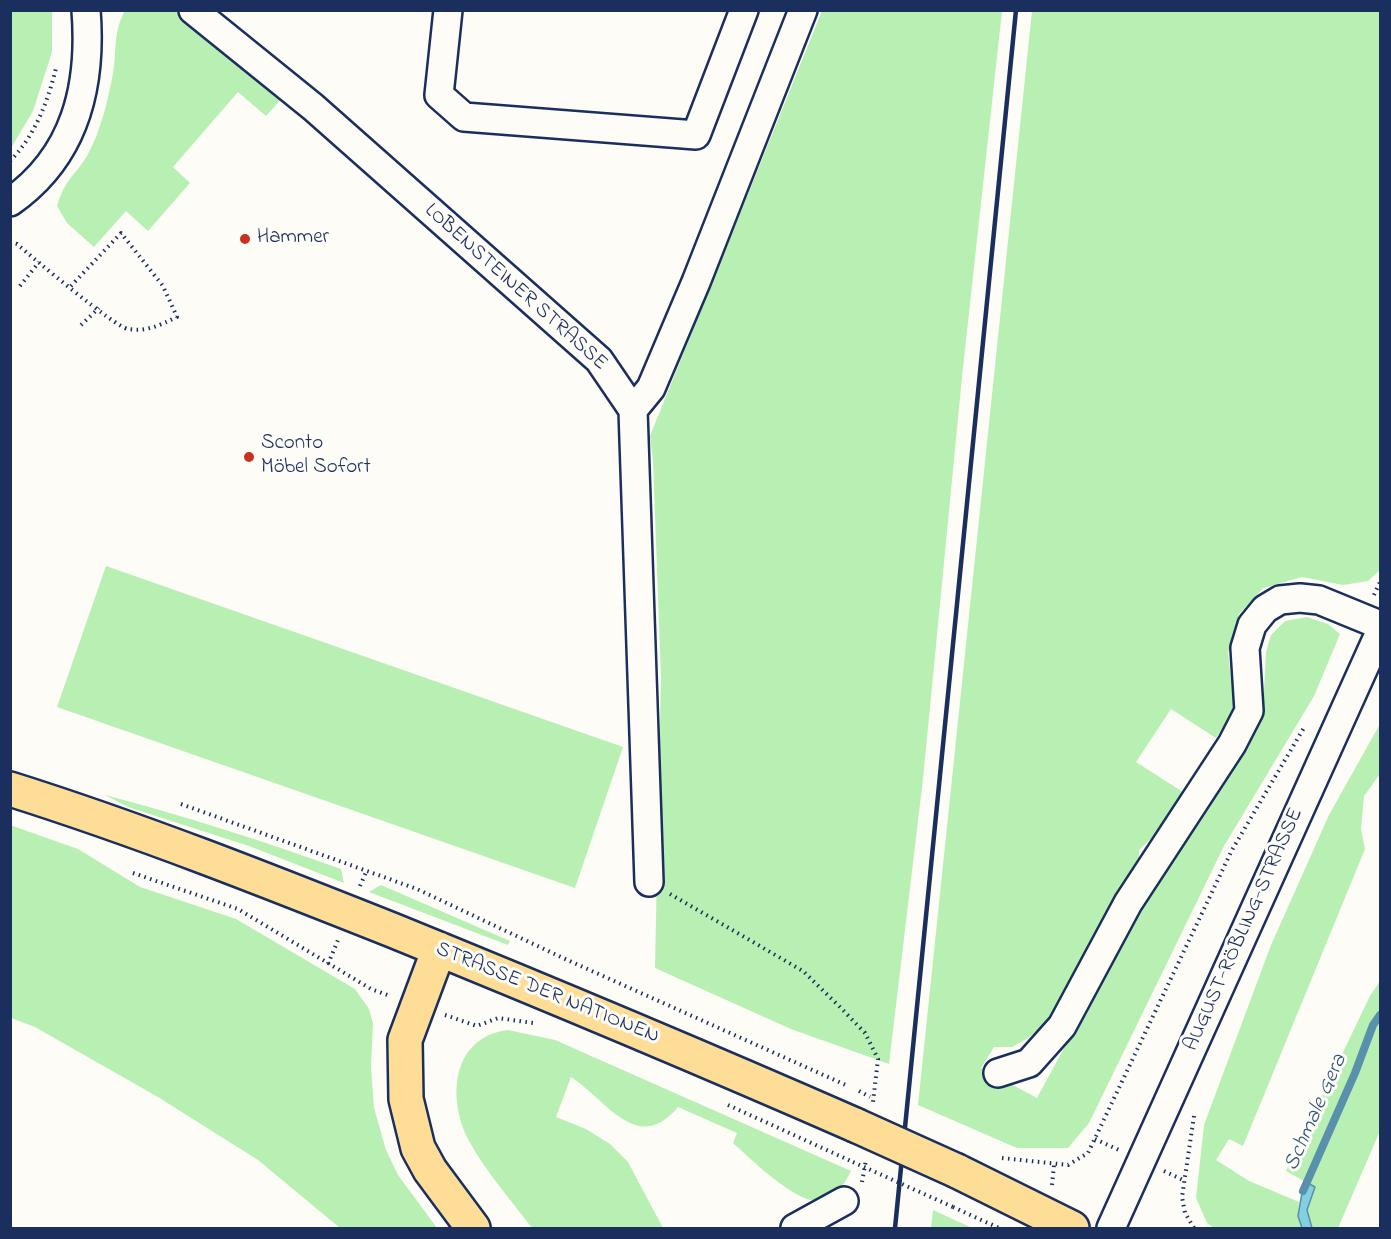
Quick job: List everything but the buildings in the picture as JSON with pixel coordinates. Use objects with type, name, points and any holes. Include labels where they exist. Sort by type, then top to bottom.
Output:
[{"type":"main road","name":"STRASSE DER NATIONEN","points":[[10,789],[113,821],[203,854],[863,1120],[957,1171],[1072,1228]]},
{"type":"main road","points":[[439,949],[405,1040],[406,1099],[418,1148],[430,1170],[473,1228]]},
{"type":"street","points":[[10,202],[21,195],[55,158],[75,119],[87,78],[86,10]]},
{"type":"street","name":"LOBENSTEINER STRASSE","points":[[193,10],[312,107],[599,360],[633,410]]},
{"type":"street","points":[[448,10],[439,95],[464,117],[696,135],[744,10]]},
{"type":"street","points":[[649,882],[633,410],[651,388],[803,10]]},
{"type":"street","points":[[998,1073],[1029,1064],[1062,1026],[1128,903],[1232,744],[1249,711],[1245,648],[1252,625],[1264,609],[1280,600],[1300,598],[1319,600],[1375,624]]},
{"type":"street","name":"AUGUST-RÖBLING-STRASSE","points":[[1112,1228],[1375,624]]},
{"type":"street","points":[[795,1228],[844,1201]]},
{"type":"path","points":[[10,161],[25,146],[35,127],[58,59]]},
{"type":"path","points":[[10,242],[39,262],[70,287],[126,329],[154,329],[177,317],[163,286],[121,233],[70,287]]},
{"type":"path","points":[[20,286],[39,262]]},
{"type":"path","points":[[81,325],[99,309]]},
{"type":"path","points":[[1375,624],[1380,582]]},
{"type":"path","points":[[993,1153],[1003,1158],[1068,1165],[1088,1153],[1232,850],[1307,724]]},
{"type":"path","points":[[181,804],[417,889],[563,958],[860,1091]]},
{"type":"path","points":[[133,873],[238,909],[371,989]]},
{"type":"path","points":[[649,882],[803,971],[865,1034],[878,1059],[863,1120]]},
{"type":"path","points":[[477,1026],[498,1018],[542,1025]]},
{"type":"path","points":[[722,1103],[999,1228]]},
{"type":"path","points":[[844,1201],[863,1180],[866,1158]]},
{"type":"path","points":[[1184,1180],[1185,1213],[1194,1228]]},
{"type":"green space","points":[[11,10],[52,11],[52,52],[33,111],[11,148]]},
{"type":"green space","points":[[125,11],[177,11],[284,96],[266,116],[238,92],[173,167],[190,183],[148,231],[126,211],[94,247],[67,223],[57,206],[67,184],[87,156],[100,126],[113,73],[119,26]]},
{"type":"green space","points":[[822,11],[1002,11],[962,377],[923,779],[889,1064],[791,1029],[655,968],[661,677],[653,460],[650,436]]},
{"type":"green space","points":[[1032,11],[1380,11],[1380,570],[1368,581],[1343,585],[1302,577],[1263,588],[1239,614],[1228,653],[1234,710],[1216,738],[1171,709],[1136,762],[1186,794],[1155,835],[1139,850],[1139,872],[1054,1017],[1028,1038],[1012,1047],[994,1047],[981,1068],[1037,1098],[1149,891],[1243,750],[1263,711],[1266,652],[1271,635],[1285,621],[1307,617],[1328,624],[1340,634],[1314,696],[1224,846],[1089,1123],[1068,1148],[1017,1148],[918,1105]]},
{"type":"green space","points":[[106,566],[623,747],[575,888],[57,707]]},
{"type":"green space","points":[[1380,724],[1380,774],[1364,796],[1361,829],[1365,849],[1243,1146],[1229,1139],[1216,1160],[1249,1181],[1299,1202],[1298,1216],[1302,1228],[1214,1228],[1207,1223],[1196,1198],[1204,1125],[1271,945],[1329,815]]},
{"type":"green space","points":[[105,795],[224,829],[341,869],[344,883],[249,846],[128,807]]},
{"type":"green space","points":[[10,825],[78,849],[140,887],[236,919],[355,989],[369,1009],[373,1023],[371,1067],[374,1108],[386,1150],[398,1175],[437,1228],[340,1228],[258,1160],[158,1097],[35,1027],[11,1018]]},
{"type":"green space","points":[[381,885],[510,941],[508,945],[369,892]]},
{"type":"green space","points":[[1380,981],[1380,1131],[1338,1228],[1312,1228],[1307,1210],[1315,1187],[1286,1171],[1370,996]]},
{"type":"green space","points":[[508,1030],[555,1040],[851,1171],[834,1195],[818,1201],[808,1199],[785,1187],[733,1143],[737,1133],[678,1107],[663,1121],[649,1126],[636,1125],[610,1110],[571,1077],[556,1117],[586,1129],[610,1144],[628,1162],[663,1228],[532,1228],[475,1151],[461,1123],[458,1105],[459,1071],[465,1056],[475,1044],[489,1035]]},
{"type":"green space","points":[[933,1210],[972,1228],[931,1228]]},
{"type":"water","points":[[1304,1181],[1315,1187],[1307,1210],[1312,1228],[1302,1228],[1298,1216]]},
{"type":"waterway","name":"Schmale Gera","points":[[1303,1191],[1355,1073],[1373,1025],[1380,1015]]},
{"type":"railway","points":[[895,1228],[1016,10]]},
{"type":"place","name":"Hammer","points":[[245,239]]},
{"type":"place","name":"Sconto Möbel Sofort","points":[[249,457]]}]
